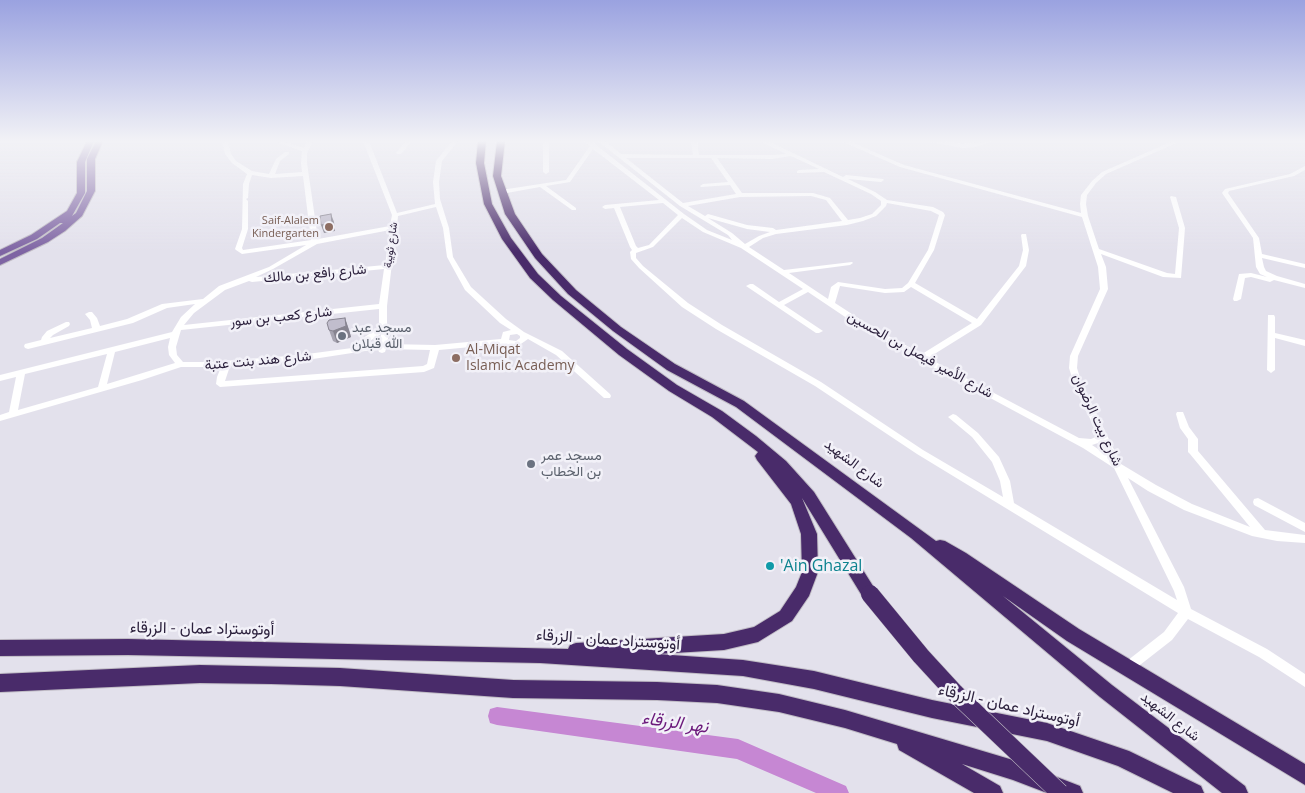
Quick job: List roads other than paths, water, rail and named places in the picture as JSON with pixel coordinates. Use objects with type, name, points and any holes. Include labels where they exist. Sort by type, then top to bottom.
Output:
[{"type":"highway","points":[[483,178],[488,204],[507,239],[534,276],[557,298],[631,358],[673,388],[718,414],[781,465],[809,496],[870,594],[921,656],[955,693],[1060,793]]},
{"type":"highway","name":"شارع الشهيد","points":[[498,178],[501,192],[516,224],[538,256],[559,280],[617,329],[671,366],[740,404],[916,534],[1106,691],[1238,793]]},
{"type":"highway","points":[[540,655],[568,651],[724,642],[758,634],[786,616],[803,591],[810,572],[809,534],[797,502],[751,439]]},
{"type":"highway","points":[[916,534],[961,558],[1022,601],[1127,668],[1305,775]]},
{"type":"highway","name":"أوتوستراد عمان - الزرقاء","points":[[0,648],[137,647],[540,655],[743,668],[814,680],[932,709],[1056,735],[1122,758],[1194,793]]},
{"type":"highway","points":[[0,683],[200,674],[340,677],[513,689],[686,692],[779,703],[837,717],[1013,770],[1072,793]]},
{"type":"highway","points":[[891,733],[993,793]]},
{"type":"main road","points":[[0,258],[45,235],[71,212],[81,190],[81,178]]},
{"type":"main road","points":[[0,266],[33,251],[60,235],[80,218],[92,187],[92,178]]},
{"type":"main road","points":[[0,262],[27,250],[55,234],[75,219],[83,210]]},
{"type":"main road","points":[[0,253],[27,240],[71,212]]},
{"type":"street","points":[[248,178],[245,199],[245,229],[238,249],[240,251],[314,242],[394,227]]},
{"type":"street","points":[[306,178],[314,242]]},
{"type":"street","name":"شارع ثويبة","points":[[378,348],[395,214],[381,178]]},
{"type":"street","points":[[437,178],[436,188],[439,205],[453,263],[468,288],[503,321],[559,353],[607,396]]},
{"type":"street","points":[[501,192],[543,186],[570,180],[571,178]]},
{"type":"street","name":"شارع الأمير فيصل بن الحسين","points":[[635,178],[682,215],[710,233],[744,246]]},
{"type":"street","name":"شارع الأمير فيصل بن الحسين","points":[[648,178],[682,205],[734,237],[744,246],[869,329],[1075,440],[1152,488],[1197,512],[1231,526],[1263,535],[1305,539]]},
{"type":"street","points":[[728,178],[740,195]]},
{"type":"street","points":[[830,303],[835,287],[838,284],[885,291],[904,290],[911,284],[931,250],[942,215],[933,209],[884,201],[874,193],[840,178]]},
{"type":"street","points":[[859,178],[881,180]]},
{"type":"street","points":[[946,178],[1085,216]]},
{"type":"street","name":"شارع بيت الرضوان","points":[[1098,178],[1084,195],[1083,208],[1097,250],[1104,289],[1101,300],[1074,356],[1074,368],[1078,384],[1103,437],[1180,591],[1186,612]]},
{"type":"street","points":[[1279,178],[1227,190],[1225,193],[1256,238],[1260,267],[1263,272],[1280,280]]},
{"type":"street","points":[[704,186],[731,183]]},
{"type":"street","points":[[543,186],[574,209]]},
{"type":"street","points":[[682,205],[740,195],[821,196],[828,199],[847,223]]},
{"type":"street","points":[[1097,250],[1166,275],[1180,275],[1182,228],[1173,197]]},
{"type":"street","points":[[604,207],[664,201]]},
{"type":"street","points":[[744,246],[765,235],[781,231],[861,220],[874,215],[882,208],[884,201]]},
{"type":"street","points":[[395,214],[439,205]]},
{"type":"street","points":[[616,206],[633,247],[637,250]]},
{"type":"street","points":[[695,212],[747,227],[781,231]]},
{"type":"street","points":[[682,215],[650,246],[637,250],[632,255],[636,262],[690,308],[737,338],[818,384],[920,452],[1186,612],[1255,648],[1305,681]]},
{"type":"street","points":[[922,358],[978,323],[1022,266],[1026,250],[1024,236]]},
{"type":"street","points":[[0,418],[181,364],[173,355],[177,331],[187,315],[222,288],[271,268],[304,250],[314,242]]},
{"type":"street","points":[[1259,255],[1305,266]]},
{"type":"street","points":[[783,272],[850,263]]},
{"type":"street","name":"شارع رافع بن مالك","points":[[242,281],[388,267]]},
{"type":"street","points":[[1237,299],[1241,278],[1244,276],[1280,280],[1305,286]]},
{"type":"street","points":[[911,284],[978,323]]},
{"type":"street","points":[[750,286],[819,331]]},
{"type":"street","points":[[779,305],[808,289]]},
{"type":"street","points":[[28,346],[130,321],[165,306],[203,301]]},
{"type":"street","name":"شارع كعب بن سور","points":[[0,378],[177,331],[383,306]]},
{"type":"street","points":[[89,314],[96,323],[97,330]]},
{"type":"street","points":[[1271,317],[1271,370]]},
{"type":"street","points":[[503,321],[506,336],[515,344],[547,347]]},
{"type":"street","points":[[46,342],[50,332],[66,324]]},
{"type":"street","points":[[352,349],[380,328]]},
{"type":"street","points":[[506,336],[520,332]]},
{"type":"street","points":[[515,344],[524,339],[520,332]]},
{"type":"street","points":[[1271,334],[1305,343],[1305,352]]},
{"type":"street","name":"شارع هند بنت عتبة","points":[[342,352],[352,349],[435,348],[477,343],[506,336]]},
{"type":"street","name":"شارع هند بنت عتبة","points":[[181,364],[196,366],[227,364],[378,348]]},
{"type":"street","points":[[227,364],[220,384],[424,369],[431,366],[435,348]]},
{"type":"street","points":[[102,388],[112,349]]},
{"type":"street","points":[[12,414],[21,373]]},
{"type":"street","points":[[1180,414],[1186,429],[1193,439],[1193,452],[1263,535]]},
{"type":"street","points":[[953,417],[983,444],[1000,466],[1009,505]]},
{"type":"street","points":[[1075,440],[1092,442],[1103,437]]},
{"type":"street","points":[[1258,502],[1305,528]]},
{"type":"street","points":[[1127,668],[1168,636],[1186,612]]},
{"type":"waterway","name":"نهر الزرقاء","points":[[497,716],[738,749],[839,793]]},
{"type":"place","name":"Saif-Alalem Kindergarten","points":[[329,227]]},
{"type":"place","name":"مسجد عبد الله قبلان","points":[[342,336]]},
{"type":"place","name":"Al-Miqat Islamic Academy","points":[[456,358]]},
{"type":"place","name":"مسجد عمر بن الخطاب","points":[[531,464]]},
{"type":"place","name":"'Ain Ghazal","points":[[770,566]]}]
